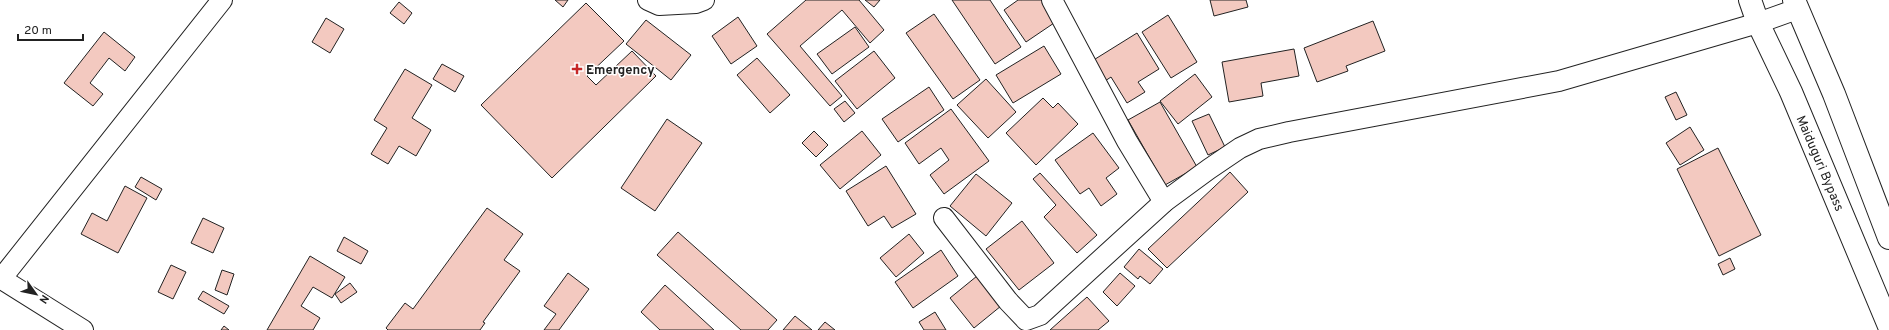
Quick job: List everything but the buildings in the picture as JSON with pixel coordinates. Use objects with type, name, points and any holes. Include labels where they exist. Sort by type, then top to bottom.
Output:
[{"type":"highway","name":"Maiduguri Bypass","points":[[1750,0],[1758,23],[1791,92],[1889,326]]},
{"type":"highway","points":[[1795,4],[1834,94],[1889,238]]},
{"type":"street","points":[[83,330],[0,277],[222,0]]},
{"type":"street","points":[[648,0],[659,5],[696,3],[704,0]]},
{"type":"street","points":[[1052,0],[1127,141],[1164,202]]},
{"type":"street","points":[[944,218],[1008,301],[1026,320],[1040,315],[1164,202],[1227,156],[1259,140],[1289,132],[1559,81],[1758,23],[1795,4]]},
{"type":"place","name":"Emergency","points":[[577,69]]}]
